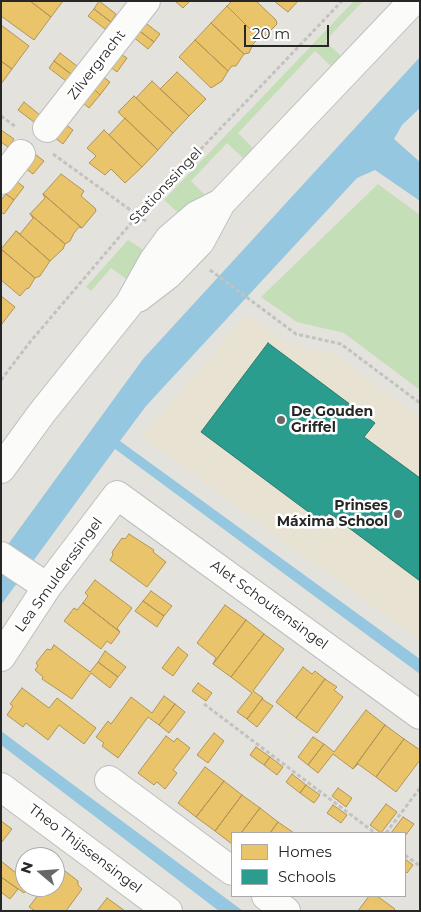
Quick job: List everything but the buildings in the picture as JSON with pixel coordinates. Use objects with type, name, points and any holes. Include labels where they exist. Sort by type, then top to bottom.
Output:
[{"type":"street","name":"Zilvergracht","points":[[1,180],[36,142],[146,1]]},
{"type":"street","points":[[1,468],[41,414],[129,304],[153,262],[169,239],[197,215],[221,203],[413,1]]},
{"type":"street","name":"Lea Smulderssingel","points":[[1,657],[36,580],[117,495]]},
{"type":"street","name":"Alet Schoutensingel","points":[[117,495],[420,715]]},
{"type":"street","points":[[1,556],[36,580]]},
{"type":"street","points":[[109,780],[231,870]]},
{"type":"street","name":"Theo Thijssensingel","points":[[1,787],[168,911]]},
{"type":"street","points":[[267,897],[286,911]]},
{"type":"path","name":"Stationssingel","points":[[1,380],[30,342],[138,215],[342,1]]},
{"type":"path","points":[[1,116],[138,215]]},
{"type":"path","points":[[205,266],[296,334],[341,344],[420,403]]},
{"type":"path","points":[[204,704],[374,832]]},
{"type":"path","points":[[387,832],[420,788]]},
{"type":"path","points":[[406,856],[420,866]]},
{"type":"shaded area","points":[[246,314],[292,345],[334,353],[420,418],[420,641],[142,437]]},
{"type":"green space","points":[[354,1],[363,1],[325,41],[341,56],[331,66],[315,51],[238,133],[253,148],[243,158],[227,143],[191,181],[206,196],[182,216],[164,200]]},
{"type":"green space","points":[[378,184],[420,215],[420,390],[344,333],[297,322],[261,297]]},
{"type":"green space","points":[[128,240],[148,253],[129,281],[111,268],[91,291],[86,287]]},
{"type":"water","points":[[420,57],[420,108],[402,125],[394,139],[420,162],[420,201],[375,170],[357,178],[146,406],[120,441],[420,659],[420,674],[115,449],[1,605],[1,554],[143,359]]},
{"type":"water","points":[[1,731],[243,911],[219,911],[1,745]]},
{"type":"place","name":"De Gouden Griffel","points":[[281,420]]},
{"type":"place","name":"Prinses Máxima School","points":[[398,514]]}]
